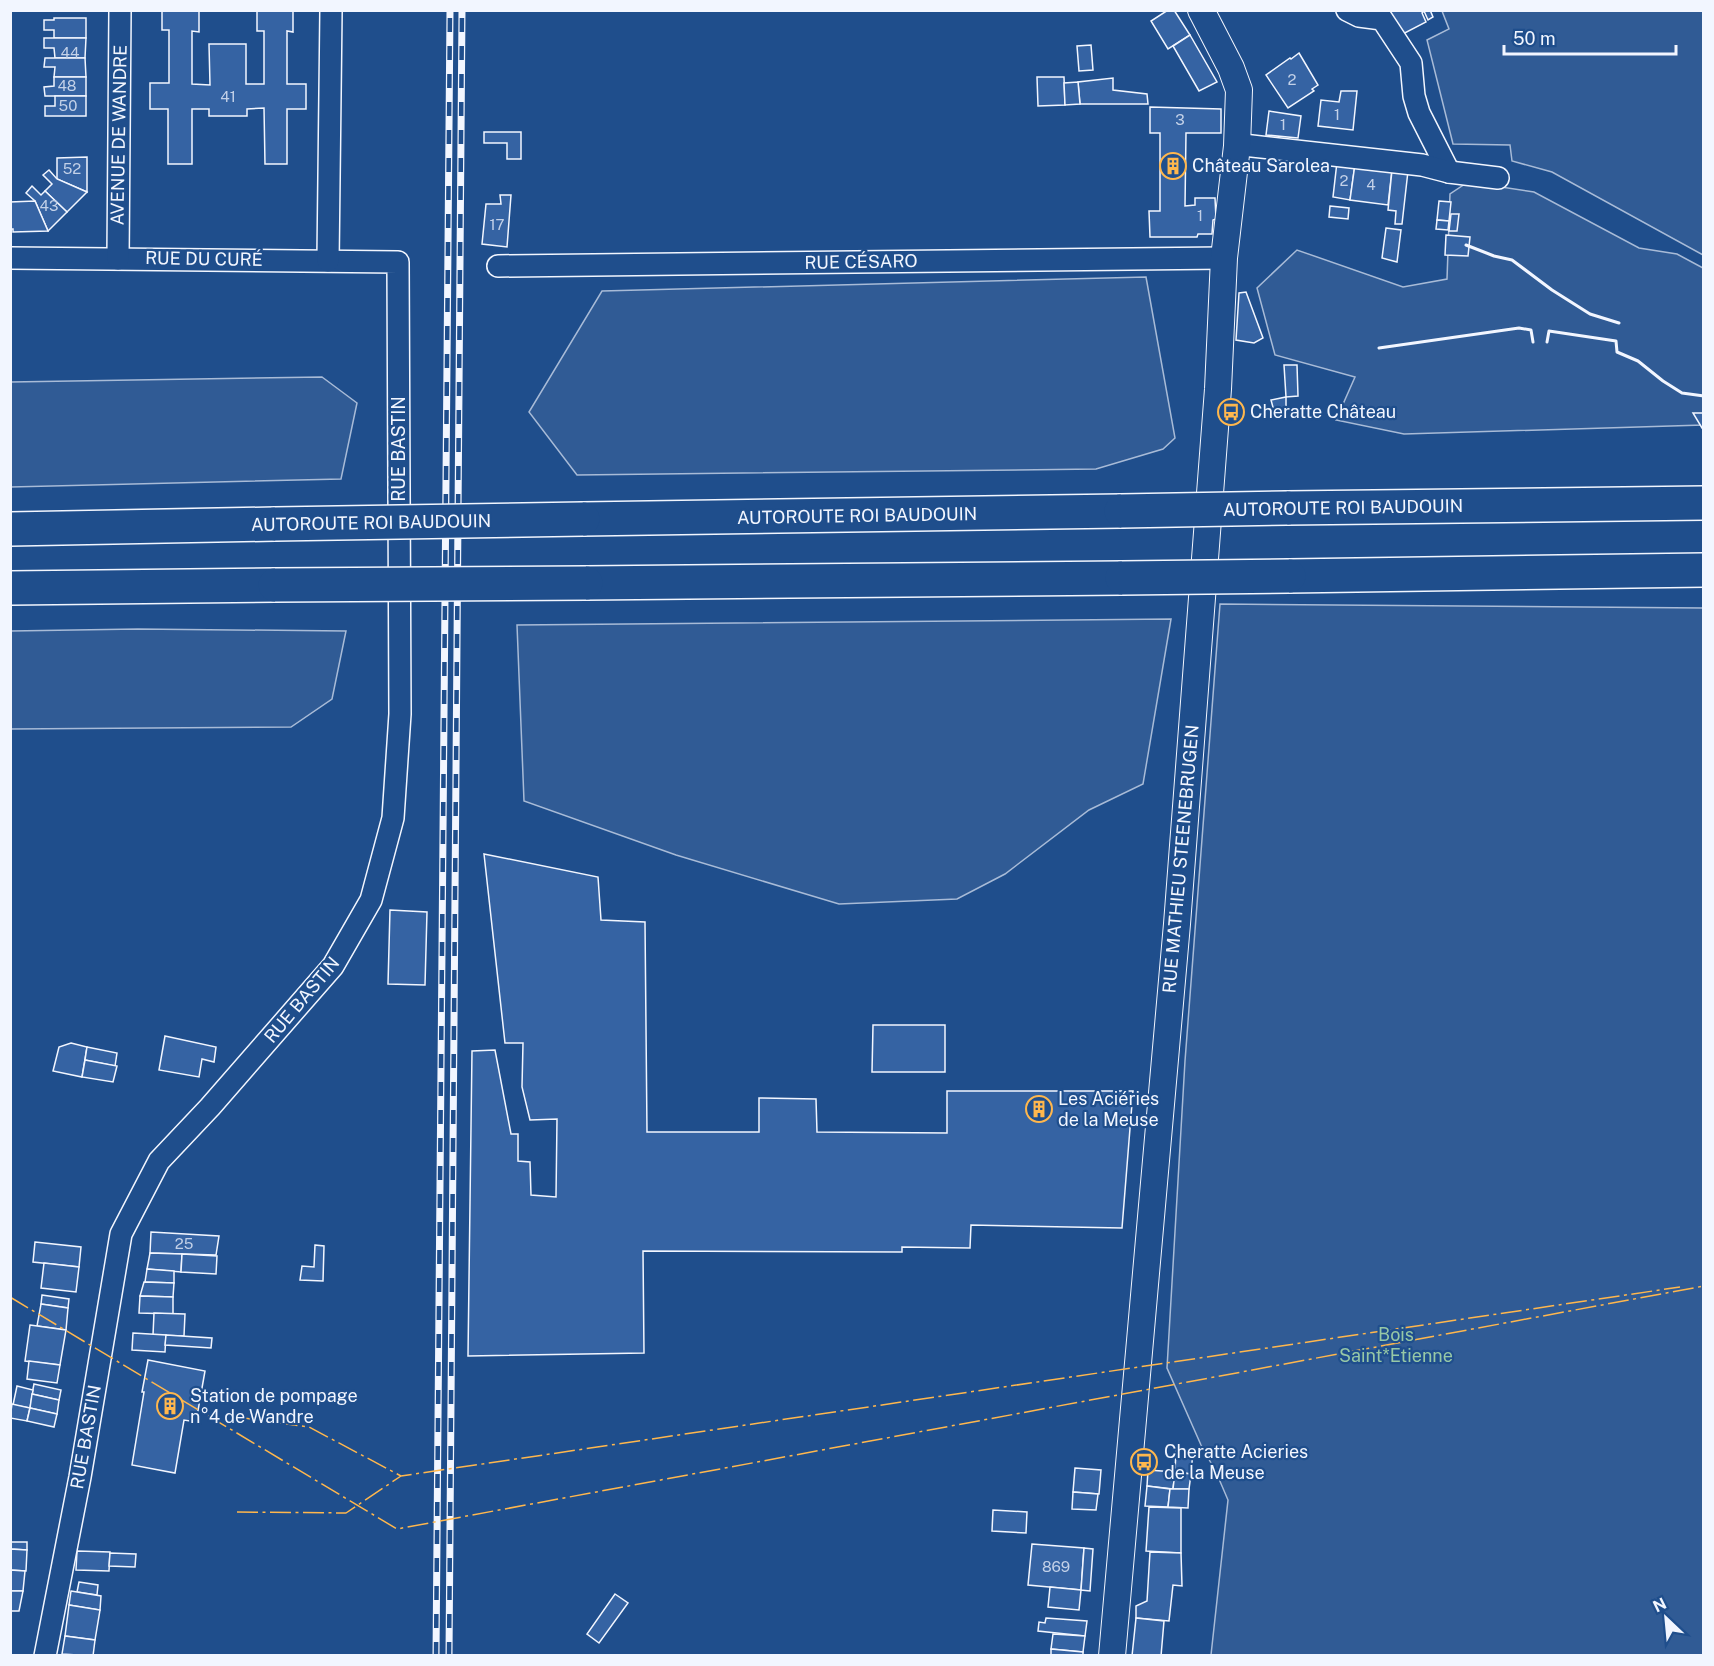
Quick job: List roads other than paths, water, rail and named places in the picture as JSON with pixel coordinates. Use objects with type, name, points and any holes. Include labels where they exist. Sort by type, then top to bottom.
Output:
[{"type":"highway","name":"AUTOROUTE ROI BAUDOUIN","points":[[10,529],[1704,503]]},
{"type":"highway","points":[[10,588],[1122,578],[1704,570]]},
{"type":"street","name":"AVENUE DE WANDRE","points":[[118,259],[120,10]]},
{"type":"street","points":[[328,261],[331,10]]},
{"type":"street","name":"RUE MATHIEU STEENEBRUGEN","points":[[1112,1656],[1177,924],[1218,398],[1224,258],[1237,146],[1239,90],[1231,68],[1201,10]]},
{"type":"street","points":[[1347,10],[1359,16],[1382,19],[1411,63],[1414,96],[1419,113],[1449,172]]},
{"type":"street","points":[[1237,146],[1422,165],[1449,172],[1498,178]]},
{"type":"street","name":"RUE DU CURÉ","points":[[10,258],[398,262]]},
{"type":"street","name":"RUE CÉSARO","points":[[498,266],[1224,258]]},
{"type":"street","name":"RUE BASTIN","points":[[45,1656],[80,1477],[121,1234],[159,1161],[210,1107],[333,966],[371,900],[393,818],[400,714],[398,262]]},
{"type":"railway","points":[[436,1656],[450,10]]},
{"type":"railway","points":[[449,1656],[462,10]]},
{"type":"place","name":"Château Sarolea","points":[[1173,166]]},
{"type":"place","name":"Cheratte Château","points":[[1231,412]]},
{"type":"place","name":"Les Aciéries de la Meuse","points":[[1039,1109]]},
{"type":"place","name":"Station de pompage n°4 de Wandre","points":[[170,1406]]},
{"type":"place","name":"Cheratte Acieries de la Meuse","points":[[1144,1462]]},
{"type":"park label","name":"Bois Saint*Etienne","points":[[1396,1345]]}]
